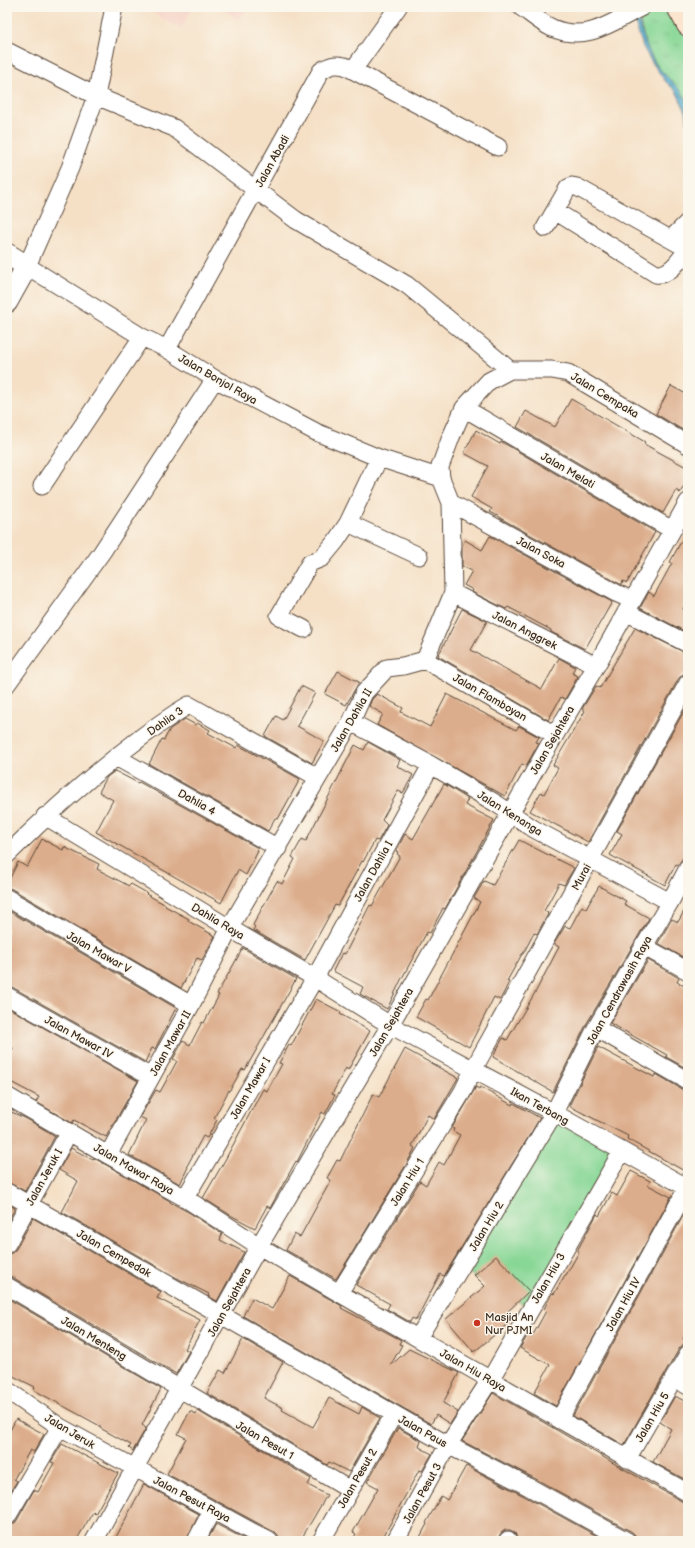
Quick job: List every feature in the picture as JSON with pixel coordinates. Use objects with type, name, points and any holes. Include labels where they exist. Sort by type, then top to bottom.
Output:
[{"type":"main road","points":[[678,7],[688,25]]},
{"type":"street","points":[[7,302],[27,266],[70,168],[96,96],[114,7]]},
{"type":"street","points":[[353,70],[398,7]]},
{"type":"street","points":[[521,7],[551,27],[564,32],[585,33],[604,27],[642,7]]},
{"type":"street","points":[[8,55],[96,96],[174,128],[296,220],[408,284],[510,370]]},
{"type":"street","name":"Jalan Abadi","points":[[167,349],[322,71],[333,64],[345,66],[353,70],[498,147]]},
{"type":"street","points":[[545,228],[568,188],[572,186],[577,187],[672,238],[688,249],[669,271],[661,275],[656,274],[555,211]]},
{"type":"street","points":[[672,238],[688,222]]},
{"type":"street","name":"Jalan Bonjol Raya","points":[[7,254],[142,337],[167,349],[215,379],[316,432],[379,458],[441,478]]},
{"type":"street","points":[[42,486],[142,337]]},
{"type":"street","name":"Jalan Cempaka","points":[[451,504],[441,478],[440,468],[451,437],[464,408],[489,381],[510,370],[552,370],[568,373],[688,445]]},
{"type":"street","points":[[7,684],[102,552],[215,379]]},
{"type":"street","name":"Jalan Melati","points":[[464,408],[672,530]]},
{"type":"street","points":[[304,629],[279,616],[310,563],[322,558],[348,523],[379,458]]},
{"type":"street","name":"Jalan Sejahtera","points":[[94,1541],[136,1469],[259,1246],[390,1025],[510,813],[596,666],[688,502]]},
{"type":"street","points":[[426,660],[453,593],[451,504]]},
{"type":"street","name":"Jalan Soka","points":[[451,504],[616,593],[629,606],[688,644]]},
{"type":"street","points":[[348,523],[419,556]]},
{"type":"street","name":"Jalan Anggrek","points":[[453,593],[596,666]]},
{"type":"street","name":"Jalan Dahlia II","points":[[231,929],[317,777],[351,722],[364,693],[387,668],[403,666],[426,660]]},
{"type":"street","name":"Jalan Flamboyan","points":[[426,660],[555,735]]},
{"type":"street","name":"Murai","points":[[474,1070],[688,683]]},
{"type":"street","name":"Dahlia 3","points":[[7,855],[45,816],[116,757],[177,712],[189,705],[317,777]]},
{"type":"street","name":"Jalan Kenanga","points":[[351,722],[431,765],[497,804],[534,829],[670,902]]},
{"type":"street","name":"Dahlia 4","points":[[116,757],[278,848]]},
{"type":"street","name":"Jalan Dahlia I","points":[[315,978],[431,765]]},
{"type":"street","name":"Dahlia Raya","points":[[45,816],[231,929],[315,978],[390,1025]]},
{"type":"street","name":"Jalan Cendrawasih Raya","points":[[554,1113],[596,1028],[687,872]]},
{"type":"street","name":"Jalan Mawar V","points":[[7,898],[191,1005]]},
{"type":"street","name":"Jalan Mawar II","points":[[108,1155],[231,929]]},
{"type":"street","points":[[643,946],[688,971]]},
{"type":"street","name":"Jalan Mawar I","points":[[185,1198],[315,978]]},
{"type":"street","name":"Jalan Mawar IV","points":[[7,996],[151,1078]]},
{"type":"street","name":"Ikan Terbang","points":[[390,1025],[554,1113],[688,1188]]},
{"type":"street","points":[[596,1028],[688,1081]]},
{"type":"street","name":"Jalan Hiu 1","points":[[339,1293],[463,1091],[474,1070]]},
{"type":"street","name":"Jalan Mawar Raya","points":[[7,1096],[185,1198],[259,1246]]},
{"type":"street","name":"Jalan Hiu 2","points":[[418,1338],[554,1113]]},
{"type":"street","name":"Jalan Jeruk I","points":[[7,1244],[69,1132]]},
{"type":"street","name":"Jalan Hiu 3","points":[[448,1445],[490,1380],[622,1151]]},
{"type":"street","name":"Jalan Hiu IV","points":[[559,1420],[688,1188]]},
{"type":"street","name":"Jalan Cempedak","points":[[7,1192],[222,1314]]},
{"type":"street","name":"Jalan Hiu Raya","points":[[259,1246],[688,1493]]},
{"type":"street","name":"Jalan Menteng","points":[[7,1286],[180,1389]]},
{"type":"street","name":"Jalan Paus","points":[[222,1314],[448,1445],[529,1487],[627,1541]]},
{"type":"street","name":"Jalan Hiu 5","points":[[627,1459],[681,1382],[688,1354]]},
{"type":"street","name":"Jalan Pesut 1","points":[[180,1389],[350,1490]]},
{"type":"street","name":"Jalan Jeruk","points":[[7,1390],[60,1427],[136,1469]]},
{"type":"street","name":"Jalan Pesut 2","points":[[321,1541],[394,1414]]},
{"type":"street","points":[[7,1517],[60,1427]]},
{"type":"street","name":"Jalan Pesut 3","points":[[395,1541],[448,1445]]},
{"type":"street","name":"Jalan Pesut Raya","points":[[136,1469],[269,1541]]},
{"type":"street","points":[[196,1541],[212,1510]]},
{"type":"shaded area","points":[[142,7],[193,7],[181,29]]},
{"type":"shaded area","points":[[219,7],[250,7],[238,19]]},
{"type":"green space","points":[[653,7],[671,7],[688,35],[688,104],[681,91],[660,69],[652,57],[646,43],[640,21]]},
{"type":"green space","points":[[554,1113],[622,1151],[530,1308],[461,1269]]},
{"type":"water","points":[[633,8],[648,50],[655,63],[678,88],[688,104],[688,128],[686,112],[676,91],[665,81],[643,47],[634,20]]},
{"type":"building","points":[[671,386],[688,395],[688,400],[683,409],[688,412],[688,433],[656,414]]},
{"type":"building","points":[[571,399],[645,442],[644,444],[688,468],[688,478],[680,493],[676,490],[663,513],[517,427],[526,411],[555,427]]},
{"type":"building","points":[[476,430],[500,444],[501,442],[507,445],[655,532],[627,583],[623,581],[622,584],[620,584],[500,518],[490,512],[492,509],[471,497],[488,466],[464,453]]},
{"type":"building","points":[[688,529],[688,599],[683,609],[688,612],[688,633],[640,608],[649,592],[654,596]]},
{"type":"building","points":[[490,536],[612,602],[585,649],[551,632],[551,630],[508,607],[506,609],[472,592],[473,590],[464,585],[472,571],[462,566],[462,545],[465,540],[482,550]]},
{"type":"building","points":[[462,609],[487,621],[471,650],[542,689],[559,658],[575,667],[572,673],[578,676],[565,699],[561,697],[548,720],[438,656]]},
{"type":"building","points":[[635,628],[688,654],[688,673],[683,674],[679,678],[588,842],[530,811],[541,792],[544,794],[558,768],[553,765],[585,711],[582,709],[596,686],[600,688]]},
{"type":"building","points":[[338,671],[359,682],[346,705],[325,694]]},
{"type":"building","points":[[301,686],[315,693],[297,726],[324,741],[312,763],[265,736],[276,716],[283,720]]},
{"type":"building","points":[[377,694],[403,708],[401,712],[430,727],[447,694],[516,730],[519,726],[539,737],[536,742],[539,743],[526,766],[522,764],[505,796],[377,725],[383,714],[369,706],[372,699]]},
{"type":"building","points":[[688,704],[688,850],[678,865],[676,864],[665,885],[610,855],[622,834],[617,831]]},
{"type":"building","points":[[185,719],[210,730],[208,733],[236,748],[238,745],[300,779],[278,819],[275,818],[268,831],[149,764],[162,739],[164,740],[170,729]]},
{"type":"building","points":[[368,742],[400,760],[397,766],[413,775],[403,793],[398,791],[382,820],[387,825],[378,841],[375,840],[363,862],[362,861],[338,906],[335,905],[305,960],[253,930],[255,927],[253,925],[277,881],[282,884],[295,859],[292,857],[302,839],[306,841],[355,745],[364,750]]},
{"type":"building","points":[[115,771],[138,783],[139,782],[258,848],[258,851],[246,875],[238,870],[221,903],[96,832],[113,800],[99,792],[107,777]]},
{"type":"building","points":[[444,784],[468,799],[465,805],[494,820],[445,909],[443,908],[430,933],[427,932],[387,1009],[360,994],[363,987],[333,971],[342,953],[345,954],[370,905],[372,906],[400,856],[396,851],[405,834],[413,839]]},
{"type":"building","points":[[42,839],[63,850],[64,847],[99,864],[97,869],[129,886],[131,884],[147,893],[146,894],[166,905],[165,906],[189,919],[188,921],[215,936],[202,960],[197,958],[181,988],[12,889],[7,888],[7,884],[18,862],[27,867]]},
{"type":"building","points":[[519,840],[574,868],[564,885],[559,883],[544,911],[548,913],[547,916],[537,934],[534,933],[522,954],[507,981],[509,982],[500,1000],[494,997],[469,1047],[416,1017],[426,999],[428,1000],[480,902],[474,898],[484,881],[493,885]]},
{"type":"building","points":[[599,886],[626,901],[624,904],[649,918],[587,1023],[553,1092],[493,1057],[503,1038],[507,1040],[536,991],[559,947],[554,944],[565,926],[570,928],[582,906],[586,909]]},
{"type":"building","points":[[688,904],[688,960],[658,943],[672,919],[678,922]]},
{"type":"building","points":[[7,910],[176,1008],[155,1049],[152,1048],[145,1062],[12,987],[7,986]]},
{"type":"building","points":[[243,948],[296,979],[245,1070],[242,1069],[229,1090],[214,1118],[217,1120],[207,1138],[203,1136],[187,1166],[188,1167],[180,1184],[129,1155],[146,1120],[140,1117],[156,1090],[160,1092],[177,1061],[173,1059],[183,1041],[190,1045],[202,1022],[204,1023],[219,995],[217,994]]},
{"type":"building","points":[[648,960],[679,978],[677,982],[688,988],[688,1069],[666,1057],[667,1055],[610,1023]]},
{"type":"building","points":[[316,999],[341,1012],[340,1014],[370,1031],[348,1070],[346,1068],[332,1094],[335,1095],[325,1114],[322,1112],[297,1162],[296,1161],[270,1208],[267,1206],[255,1228],[203,1198],[263,1089],[267,1091],[282,1064],[279,1063],[289,1045],[291,1046]]},
{"type":"building","points":[[7,1007],[138,1081],[106,1137],[74,1120],[72,1123],[36,1102],[39,1097],[7,1080],[7,1059],[13,1048],[7,1045]]},
{"type":"building","points":[[598,1047],[654,1077],[656,1074],[683,1090],[688,1091],[688,1173],[627,1139],[628,1136],[569,1106]]},
{"type":"building","points":[[405,1049],[458,1078],[434,1119],[428,1115],[412,1146],[415,1148],[406,1165],[336,1279],[286,1250],[294,1234],[300,1237],[331,1180],[327,1178],[337,1160],[340,1161],[373,1094],[379,1097]]},
{"type":"building","points":[[476,1087],[479,1089],[480,1087],[512,1105],[513,1103],[540,1118],[444,1276],[440,1274],[416,1320],[412,1318],[410,1322],[387,1309],[390,1304],[356,1285],[420,1181],[426,1185],[439,1162],[444,1165],[460,1135],[453,1131],[454,1129],[452,1128]]},
{"type":"building","points":[[7,1110],[27,1119],[55,1136],[25,1191],[7,1182]]},
{"type":"building","points":[[71,1148],[93,1160],[94,1158],[190,1213],[222,1234],[220,1240],[244,1252],[217,1301],[208,1296],[209,1294],[177,1278],[62,1212],[78,1181],[59,1170]]},
{"type":"building","points":[[631,1171],[650,1181],[648,1185],[671,1197],[556,1406],[534,1393],[550,1365],[520,1348],[529,1333],[533,1335],[546,1311],[544,1309],[552,1293],[554,1294],[566,1275],[597,1214],[599,1216],[612,1193],[617,1196]]},
{"type":"building","points":[[7,1204],[15,1208],[7,1223]]},
{"type":"building","points":[[688,1207],[688,1329],[683,1339],[686,1341],[679,1349],[624,1445],[573,1416]]},
{"type":"building","points":[[33,1218],[161,1292],[157,1298],[200,1320],[185,1349],[189,1351],[176,1374],[12,1277],[7,1276],[7,1254],[12,1253],[16,1249]]},
{"type":"building","points":[[496,1256],[529,1291],[501,1318],[510,1322],[474,1352],[446,1319],[485,1286],[474,1275]]},
{"type":"building","points":[[290,1276],[342,1306],[341,1308],[401,1340],[399,1344],[402,1345],[390,1366],[409,1349],[459,1373],[443,1403],[458,1412],[450,1424],[436,1415],[431,1424],[243,1316],[252,1298],[272,1309]]},
{"type":"building","points":[[7,1298],[161,1389],[142,1425],[146,1428],[133,1451],[129,1448],[131,1445],[100,1428],[100,1426],[34,1390],[35,1387],[7,1373]]},
{"type":"building","points":[[243,1339],[283,1362],[264,1398],[283,1408],[282,1410],[313,1427],[329,1398],[359,1414],[362,1407],[380,1418],[349,1472],[329,1462],[327,1465],[207,1393],[220,1370],[225,1373]]},
{"type":"building","points":[[493,1393],[622,1468],[683,1502],[688,1503],[688,1541],[637,1541],[636,1536],[632,1532],[534,1478],[462,1441]]},
{"type":"building","points":[[675,1396],[688,1403],[688,1481],[653,1462],[671,1429],[660,1422]]},
{"type":"building","points":[[190,1411],[196,1414],[198,1411],[311,1479],[308,1485],[327,1495],[300,1541],[279,1541],[278,1536],[274,1532],[167,1474],[186,1438],[178,1434]]},
{"type":"building","points":[[16,1419],[44,1434],[34,1452],[30,1450],[14,1479],[17,1481],[7,1497],[7,1436]]},
{"type":"building","points":[[398,1428],[421,1441],[419,1447],[432,1454],[422,1471],[419,1470],[381,1541],[352,1541],[356,1534],[353,1532],[378,1488],[367,1482]]},
{"type":"building","points":[[62,1444],[118,1473],[95,1514],[93,1512],[76,1541],[7,1541],[7,1527],[16,1522],[34,1490],[38,1492],[54,1463],[51,1462]]},
{"type":"building","points":[[466,1466],[606,1541],[518,1541],[515,1533],[510,1530],[505,1530],[501,1533],[497,1541],[418,1541],[441,1496],[447,1500]]},
{"type":"building","points":[[144,1484],[199,1514],[186,1541],[114,1541]]},
{"type":"building","points":[[216,1524],[248,1541],[207,1541]]},
{"type":"place","name":"Masjid An Nur PJMI","points":[[477,1323]]}]
